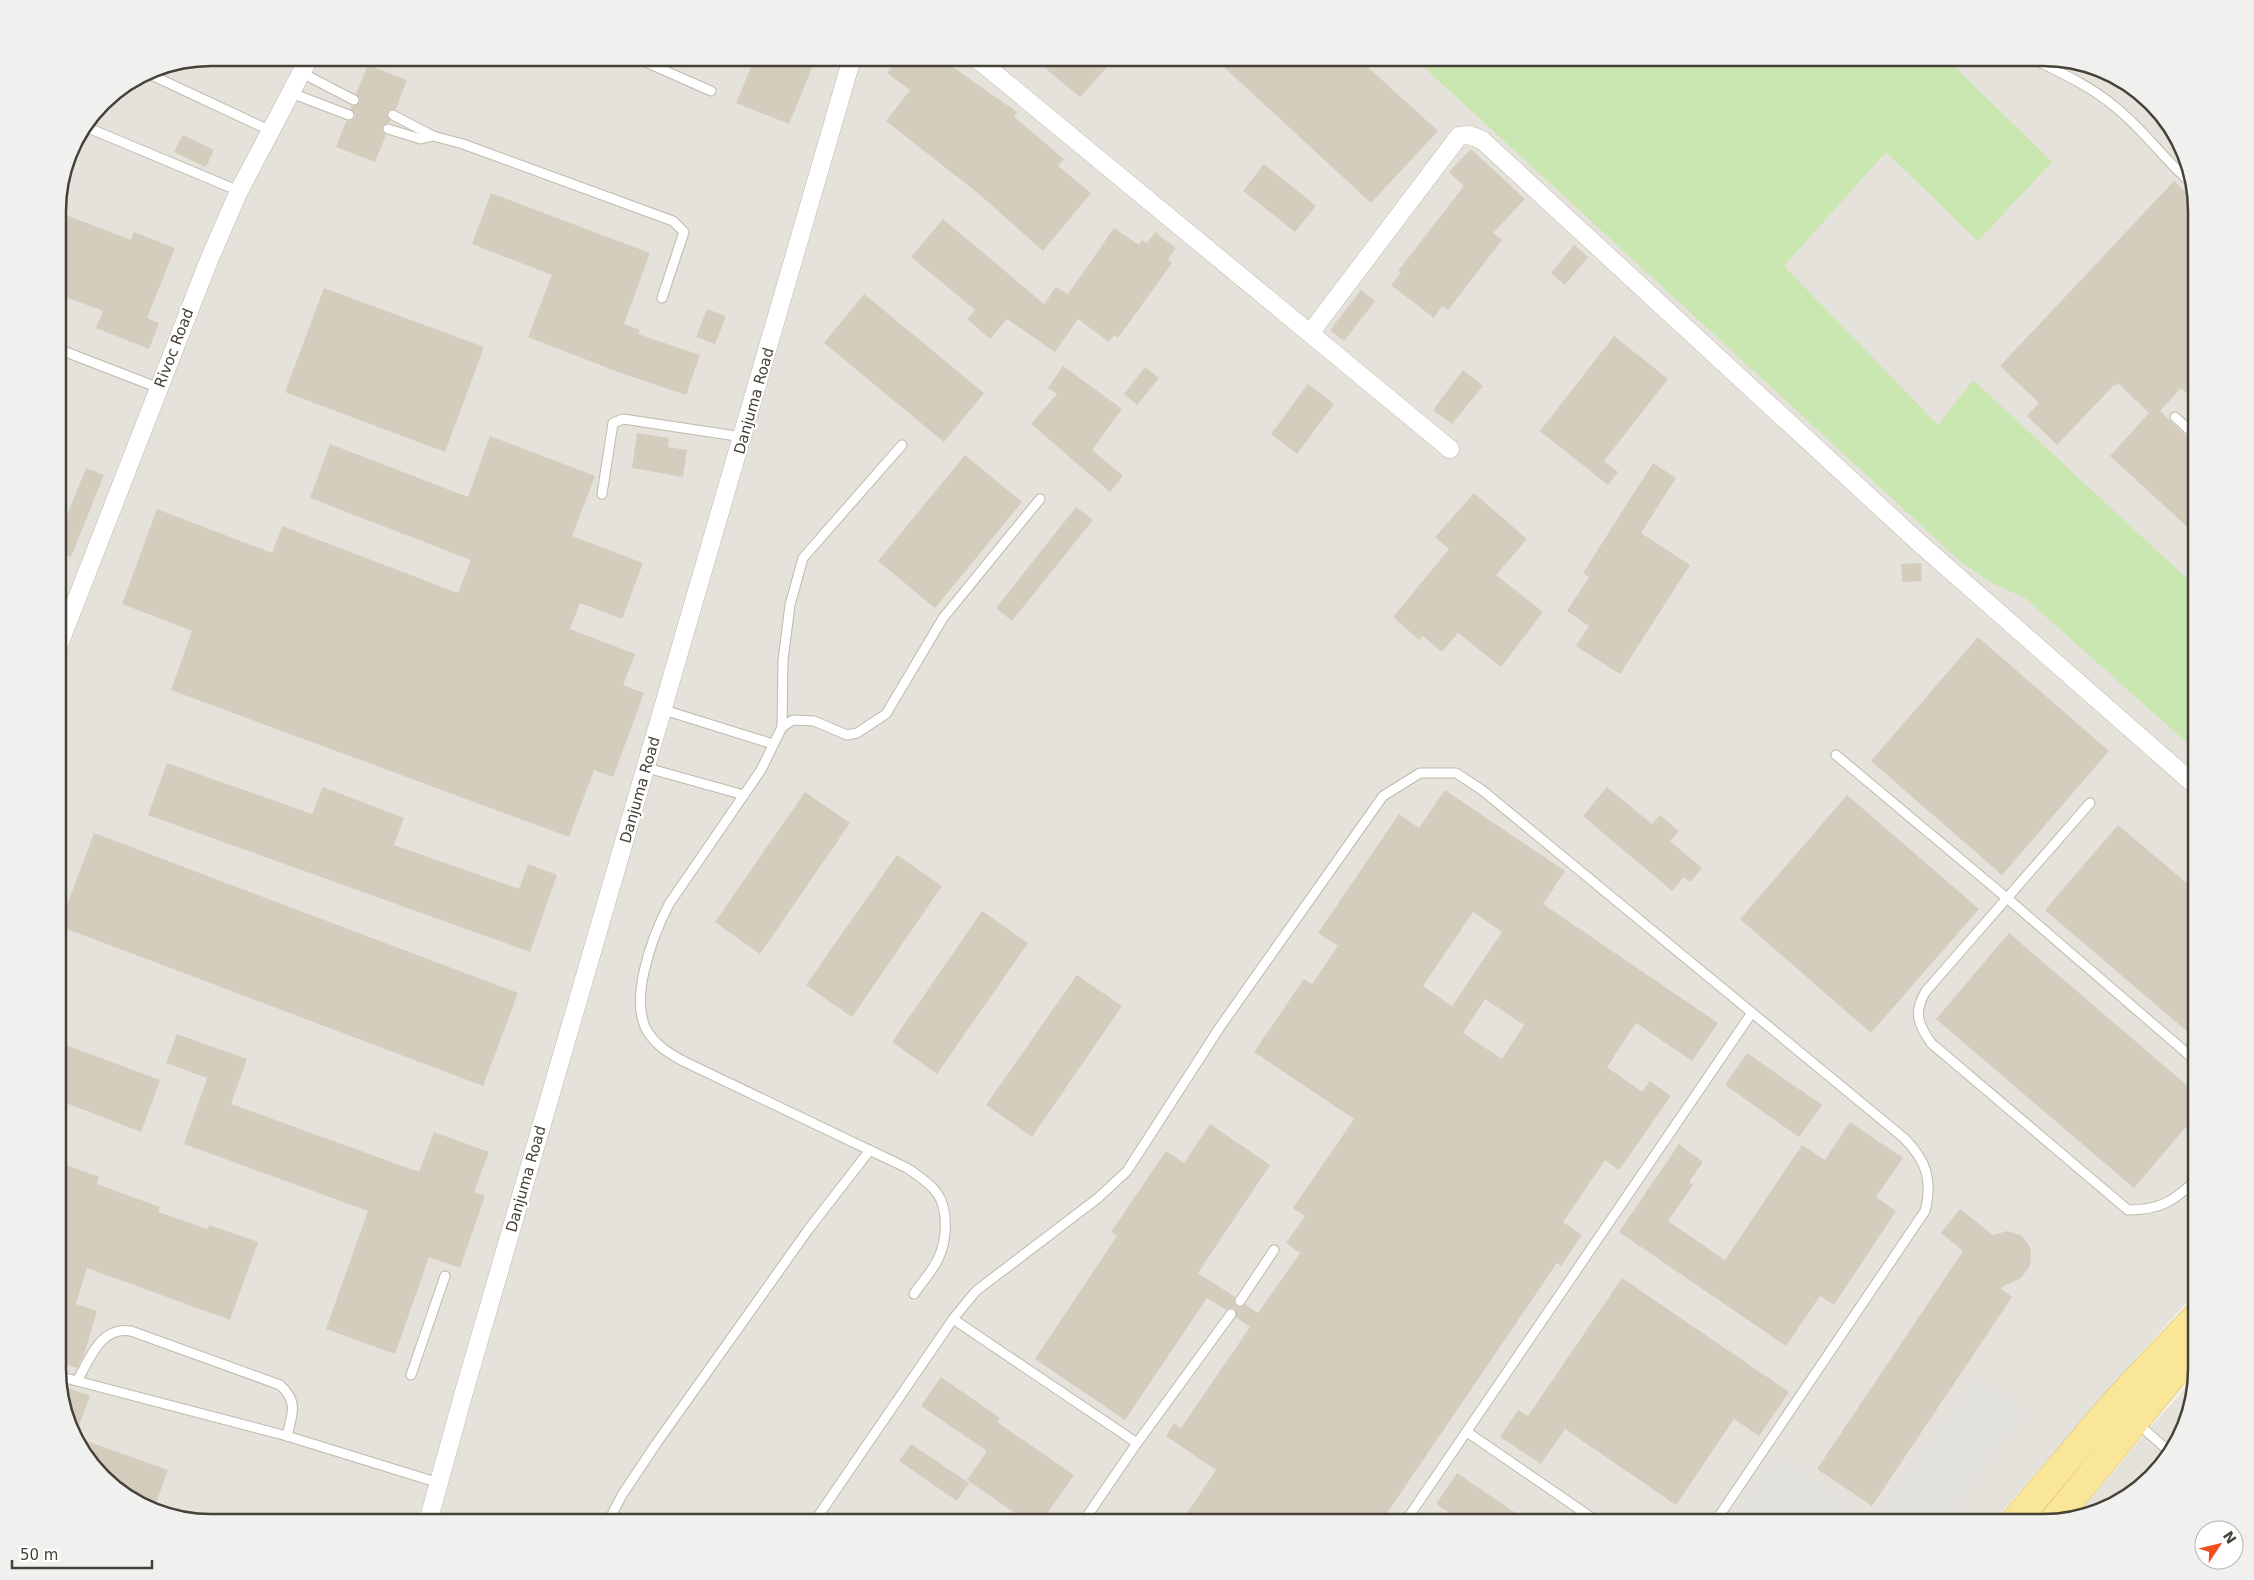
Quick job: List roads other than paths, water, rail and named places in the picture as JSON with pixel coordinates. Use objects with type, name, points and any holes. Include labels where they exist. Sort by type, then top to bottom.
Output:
[{"type":"main road","points":[[2021,1514],[2115,1403],[2188,1325]]},
{"type":"main road","points":[[2061,1513],[2135,1421],[2188,1360]]},
{"type":"street","name":"Rivoc Road","points":[[67,624],[209,260],[239,191],[304,67]]},
{"type":"street","name":"Danjuma Road","points":[[430,1514],[850,67]]},
{"type":"street","points":[[986,67],[1311,332],[1450,449]]},
{"type":"street","points":[[1311,332],[1459,136],[1469,135],[1482,140],[1916,540],[2188,779]]},
{"type":"lane","points":[[2047,66],[2085,86],[2113,104],[2134,124],[2165,160],[2184,176]]},
{"type":"lane","points":[[308,67],[354,100]]},
{"type":"lane","points":[[656,67],[710,91]]},
{"type":"lane","points":[[156,77],[271,131]]},
{"type":"lane","points":[[291,93],[349,115]]},
{"type":"lane","points":[[394,115],[433,136],[463,144],[673,221],[684,232],[683,240],[662,298]]},
{"type":"lane","points":[[92,129],[239,191]]},
{"type":"lane","points":[[388,129],[421,139],[433,136]]},
{"type":"lane","points":[[67,352],[159,388]]},
{"type":"lane","points":[[2175,417],[2188,429]]},
{"type":"lane","points":[[602,494],[612,423],[623,419],[743,438]]},
{"type":"lane","points":[[902,444],[803,558],[790,605],[783,660],[782,727],[761,770],[669,904],[658,925],[642,982],[641,1014],[648,1034],[661,1048],[683,1061],[870,1150],[925,1180],[937,1193],[944,1210],[945,1236],[938,1260],[914,1294]]},
{"type":"lane","points":[[782,727],[793,720],[814,721],[847,736],[857,733],[886,714],[943,618],[1040,499]]},
{"type":"lane","points":[[664,710],[773,744]]},
{"type":"lane","points":[[1836,756],[2008,899],[2188,1054]]},
{"type":"lane","points":[[647,768],[744,795]]},
{"type":"lane","points":[[819,1514],[953,1319],[976,1291],[1098,1198],[1127,1171],[1220,1027],[1383,796],[1420,773],[1456,773],[1482,790],[1751,1014],[1904,1138],[1918,1153],[1926,1172],[1929,1192],[1925,1211],[1720,1514]]},
{"type":"lane","points":[[2090,803],[1926,991],[1918,1003],[1918,1017],[1923,1031],[1931,1043],[2128,1210],[2145,1210],[2165,1205],[2177,1198],[2188,1188]]},
{"type":"lane","points":[[1411,1514],[1751,1014]]},
{"type":"lane","points":[[612,1514],[622,1495],[656,1444],[808,1230],[870,1150]]},
{"type":"lane","points":[[1240,1301],[1274,1250]]},
{"type":"lane","points":[[412,1374],[445,1276]]},
{"type":"lane","points":[[1088,1514],[1137,1443],[1231,1314]]},
{"type":"lane","points":[[953,1319],[1137,1443]]},
{"type":"lane","points":[[77,1381],[103,1337],[110,1332],[122,1329],[131,1331],[280,1385],[292,1400],[293,1411],[287,1436]]},
{"type":"lane","points":[[67,1378],[287,1436],[439,1483]]},
{"type":"lane","points":[[2135,1421],[2165,1446]]},
{"type":"lane","points":[[1467,1432],[1586,1514]]}]
